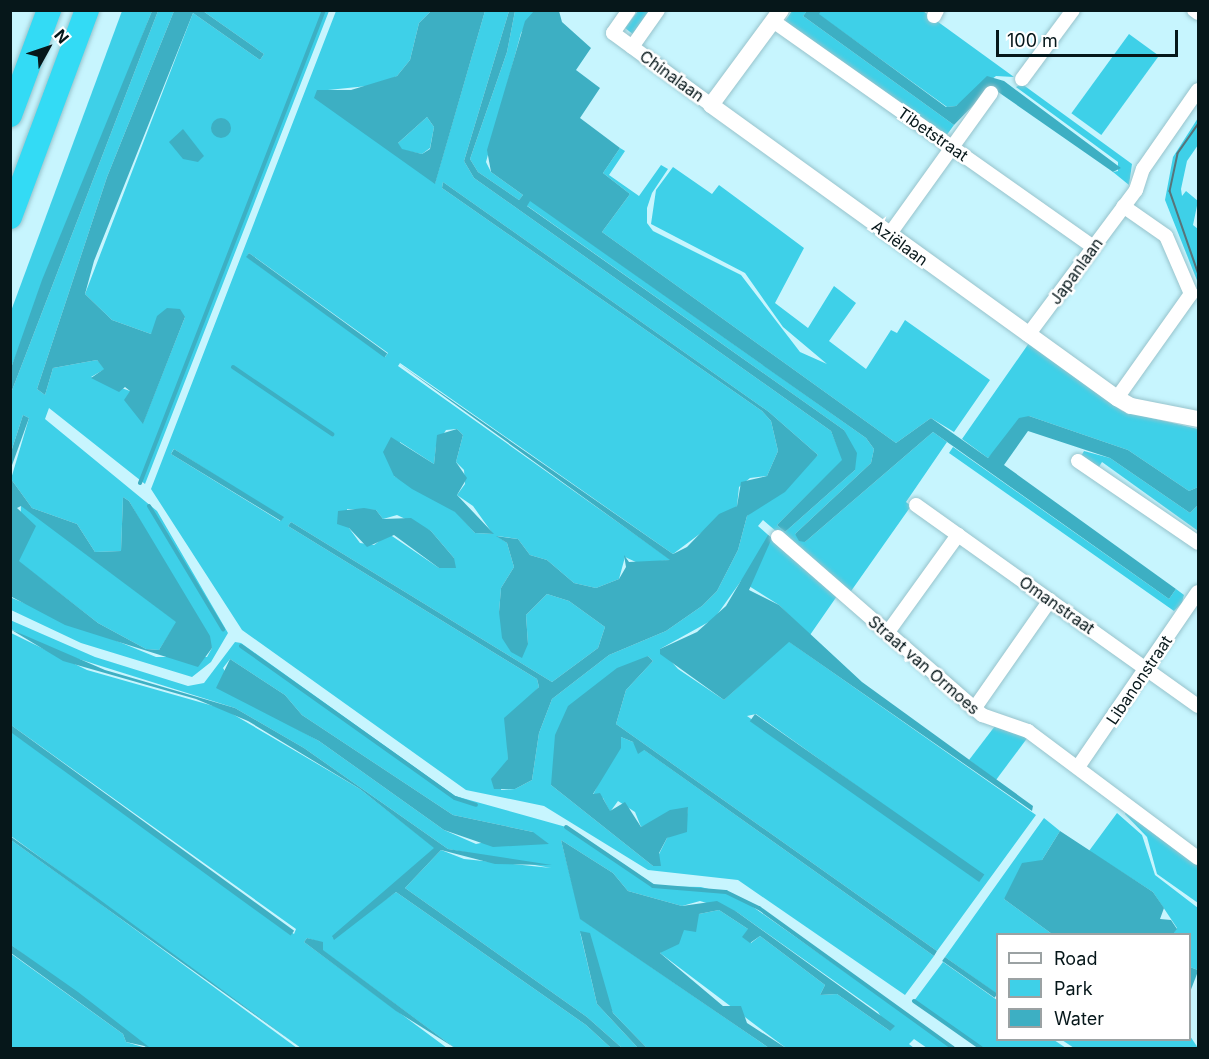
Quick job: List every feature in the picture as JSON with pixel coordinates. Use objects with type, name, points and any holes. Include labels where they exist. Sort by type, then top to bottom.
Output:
[{"type":"highway","points":[[10,115],[49,10]]},
{"type":"highway","points":[[10,217],[87,10]]},
{"type":"street","name":"Chinalaan","points":[[629,10],[613,33],[711,105]]},
{"type":"street","name":"Chinalaan","points":[[632,47],[658,10]]},
{"type":"street","points":[[1022,79],[1073,10]]},
{"type":"street","points":[[1194,10],[1198,14]]},
{"type":"street","points":[[711,105],[777,16]]},
{"type":"street","name":"Tibetstraat","points":[[777,16],[952,148],[1093,247]]},
{"type":"street","name":"Japanlaan","points":[[1028,335],[1123,206],[1198,90]]},
{"type":"street","points":[[889,235],[991,93]]},
{"type":"street","name":"Aziëlaan","points":[[711,105],[1117,398],[1131,406],[1198,419]]},
{"type":"street","points":[[1117,398],[1191,294],[1166,236],[1123,206]]},
{"type":"street","points":[[1078,461],[1198,543]]},
{"type":"street","name":"Omanstraat","points":[[916,505],[1198,706]]},
{"type":"street","points":[[888,632],[958,535]]},
{"type":"street","name":"Straat van Ormoes","points":[[778,537],[974,709],[1028,731],[1198,858]]},
{"type":"street","name":"Libanonstraat","points":[[1078,767],[1198,592]]},
{"type":"street","points":[[974,709],[1050,600]]},
{"type":"green space","points":[[821,10],[923,11],[1014,77],[996,76],[956,106],[947,107],[818,14]]},
{"type":"green space","points":[[122,11],[152,11],[11,368],[11,311]]},
{"type":"green space","points":[[158,11],[174,11],[107,177],[37,389],[45,395],[53,368],[97,360],[105,369],[91,377],[130,391],[143,423],[185,317],[151,334],[112,320],[85,294],[193,13],[260,60],[264,54],[203,11],[329,11],[145,484],[49,408],[45,419],[157,511],[228,633],[211,662],[192,677],[81,643],[11,610],[10,577],[12,598],[156,657],[207,657],[212,648],[129,501],[123,497],[121,551],[95,552],[77,524],[32,508],[11,479],[29,418],[23,415],[11,452],[11,393]]},
{"type":"green space","points":[[336,11],[431,11],[419,23],[410,60],[397,76],[377,85],[318,91],[435,183],[485,11],[509,11],[464,161],[474,178],[831,431],[843,460],[777,525],[785,532],[855,470],[844,430],[526,205],[530,200],[866,438],[874,449],[871,463],[795,534],[805,542],[933,432],[947,442],[906,502],[911,506],[849,594],[763,520],[758,526],[837,596],[810,635],[779,605],[741,581],[714,619],[660,649],[678,669],[724,700],[788,641],[1036,815],[937,951],[616,724],[626,690],[653,661],[648,656],[551,785],[653,866],[667,838],[685,827],[688,808],[641,827],[635,812],[618,801],[610,812],[603,798],[593,795],[621,737],[633,742],[934,956],[905,995],[738,880],[648,870],[544,806],[466,790],[242,630],[151,489]],"holes":[[[443,182],[769,412],[818,455],[747,516],[738,550],[717,591],[702,606],[666,631],[609,655],[552,699],[539,733],[532,780],[515,789],[501,790],[508,759],[507,721],[539,687],[537,679],[288,526],[291,522],[552,682],[598,648],[605,627],[569,601],[547,594],[526,615],[528,644],[499,612],[501,588],[514,567],[507,543],[497,536],[518,539],[530,555],[547,560],[574,583],[596,588],[619,579],[625,557],[638,563],[671,560],[398,366],[400,363],[673,554],[737,506],[739,487],[750,478],[767,476],[778,451],[771,421],[762,411],[442,188]],[[249,253],[388,353],[385,357],[247,257]],[[457,429],[463,435],[456,462],[464,470],[465,484],[457,495],[473,506],[493,534],[475,533],[456,512],[394,476],[400,442],[434,464],[436,446],[446,430]],[[173,450],[283,518],[280,521],[171,454]],[[347,509],[376,510],[383,519],[397,515],[431,531],[454,558],[439,568],[389,534],[374,545],[360,543],[349,528]],[[756,714],[982,875],[980,880],[747,716]]]},
{"type":"green space","points":[[515,11],[534,11],[521,33],[486,162],[491,172],[523,195],[519,200],[478,172],[470,159],[507,52]]},
{"type":"green space","points":[[638,11],[651,11],[634,35],[625,28]]},
{"type":"green space","points":[[792,11],[807,11],[803,16],[954,125],[946,136],[785,21]]},
{"type":"green space","points":[[1129,34],[1159,56],[1101,135],[1071,113]]},
{"type":"green space","points":[[1022,84],[1132,164],[1129,185],[1113,172],[1118,171],[1118,162],[1016,87]]},
{"type":"green space","points":[[427,117],[434,127],[430,148],[422,154],[402,150],[397,144]]},
{"type":"green space","points":[[1198,118],[1198,145],[1187,161],[1181,189],[1182,196],[1186,191],[1198,201],[1193,225],[1198,229],[1198,283],[1165,200],[1173,157]]},
{"type":"green space","points":[[620,148],[625,151],[609,175],[639,196],[661,165],[668,169],[652,193],[647,208],[647,223],[653,231],[741,275],[800,352],[827,364],[783,327],[745,273],[651,224],[656,190],[673,167],[712,194],[719,185],[804,248],[775,303],[808,328],[834,286],[856,303],[829,341],[866,369],[891,330],[897,333],[905,320],[990,380],[954,432],[931,418],[896,443],[602,232],[630,194],[603,173]]},
{"type":"green space","points":[[1029,343],[1122,411],[1198,429],[1198,487],[1189,491],[1128,450],[1029,416],[988,458],[962,439]]},
{"type":"green space","points":[[953,447],[1169,599],[1176,589],[1184,595],[1182,603],[1174,611],[949,453]]},
{"type":"green space","points":[[1084,451],[1110,458],[1190,513],[1198,505],[1198,531],[1102,462],[1097,470],[1080,458]]},
{"type":"green space","points":[[21,505],[177,622],[159,650],[146,649],[98,623],[18,561]]},
{"type":"green space","points":[[10,620],[95,657],[188,686],[204,683],[235,642],[241,643],[455,796],[566,827],[653,886],[701,887],[739,897],[953,1048],[927,1048],[914,1039],[909,1044],[914,1048],[786,1048],[660,953],[699,914],[719,910],[748,929],[751,943],[760,936],[825,985],[820,995],[837,994],[890,1031],[878,1012],[737,912],[700,901],[682,906],[628,891],[613,873],[561,840],[581,919],[769,1048],[647,1048],[613,1013],[580,932],[597,1004],[638,1048],[622,1048],[587,1017],[405,888],[441,850],[464,859],[551,868],[448,849],[304,748],[235,708],[53,651],[11,629]],"holes":[[[230,659],[285,695],[302,715],[453,815],[533,832],[476,844],[444,830],[319,741],[241,698],[223,668]]]},
{"type":"green space","points":[[11,633],[87,670],[224,709],[360,789],[435,848],[332,938],[396,892],[586,1025],[611,1048],[455,1048],[322,950],[323,943],[307,938],[304,942],[447,1048],[301,1048],[11,836],[11,731],[294,934],[296,929],[11,725]]},
{"type":"green space","points":[[995,726],[1028,737],[996,780],[969,760]]},
{"type":"green space","points":[[1128,807],[1198,865],[1198,903],[1157,874],[1147,837],[1125,814]]},
{"type":"green space","points":[[1117,813],[1142,835],[1155,875],[1198,908],[1198,970],[1191,967],[1191,933],[1174,933],[1177,928],[1153,892],[1089,851]]},
{"type":"green space","points":[[1044,818],[1060,831],[1042,860],[1004,899],[1051,933],[996,933],[996,993],[945,957]]},
{"type":"green space","points":[[11,840],[297,1048],[147,1048],[11,945]]},
{"type":"green space","points":[[10,953],[123,1034],[126,1042],[146,1048],[11,1048]]},
{"type":"green space","points":[[943,962],[996,999],[996,1041],[1056,1041],[1066,1048],[981,1048],[914,1001]]},
{"type":"green space","points":[[1191,1038],[1198,1048],[1074,1048],[1064,1041],[1191,1041]]},
{"type":"water","points":[[152,11],[158,11],[11,393],[11,368],[42,280]]},
{"type":"water","points":[[174,11],[203,11],[264,54],[260,60],[193,13],[94,261],[85,294],[112,320],[151,334],[157,316],[167,308],[180,309],[185,317],[143,424],[124,400],[130,391],[125,387],[119,392],[91,378],[104,369],[97,360],[53,368],[45,395],[37,389],[107,177]]},
{"type":"water","points":[[431,11],[485,11],[435,184],[314,98],[317,90],[351,90],[397,76],[410,60],[419,23]],"holes":[[[427,117],[434,127],[430,149],[422,154],[402,149],[398,143]]]},
{"type":"water","points":[[509,11],[515,11],[507,52],[470,159],[478,172],[519,200],[523,195],[491,172],[487,150],[525,21],[534,11],[559,11],[562,22],[591,48],[576,70],[600,88],[580,118],[620,148],[603,173],[630,194],[602,232],[896,443],[931,418],[988,458],[1019,418],[1029,416],[1128,450],[1189,491],[1198,487],[1198,505],[1190,513],[1110,458],[1028,431],[1004,465],[1176,589],[1169,599],[933,432],[805,542],[799,541],[795,534],[871,463],[874,449],[866,438],[530,201],[527,206],[844,430],[857,453],[855,470],[785,532],[777,525],[842,460],[831,431],[474,178],[464,161]]},
{"type":"water","points":[[807,11],[821,11],[819,14],[946,107],[956,106],[987,76],[1004,81],[1121,168],[1113,172],[991,87],[954,125],[803,16]]},
{"type":"water","points":[[221,118],[228,121],[231,128],[228,135],[221,138],[214,135],[211,128],[214,121]]},
{"type":"water","points":[[183,129],[204,156],[198,162],[183,159],[169,142]]},
{"type":"water","points":[[443,182],[769,412],[818,455],[785,492],[747,516],[738,550],[717,591],[702,606],[666,631],[609,655],[552,699],[539,733],[532,780],[515,789],[494,789],[491,779],[508,759],[504,718],[539,687],[537,679],[288,526],[291,522],[552,682],[598,648],[605,627],[569,601],[547,594],[526,615],[528,644],[522,658],[511,652],[502,638],[499,612],[501,588],[514,567],[507,543],[496,536],[518,539],[530,555],[547,560],[574,583],[596,588],[619,579],[626,567],[624,555],[629,562],[670,560],[398,363],[673,554],[687,547],[719,514],[737,506],[741,482],[767,476],[778,451],[771,421],[762,411],[442,188]]},
{"type":"water","points":[[249,253],[387,354],[384,358],[246,257]]},
{"type":"water","points":[[23,415],[29,418],[11,468],[11,452]]},
{"type":"water","points":[[457,429],[463,435],[456,462],[467,478],[457,495],[494,534],[475,533],[455,512],[412,489],[394,476],[383,452],[391,437],[434,464],[437,435]]},
{"type":"water","points":[[174,449],[284,517],[281,521],[171,454]]},
{"type":"water","points":[[11,479],[32,508],[77,524],[95,552],[121,551],[123,497],[129,501],[210,636],[212,648],[198,667],[65,625],[12,597]],"holes":[[[21,506],[176,622],[159,650],[146,649],[98,623],[19,561],[36,526],[17,508]]]},
{"type":"water","points":[[364,508],[376,510],[383,519],[411,518],[431,531],[454,558],[456,568],[439,568],[394,535],[367,547],[349,528],[337,524],[338,511]]},
{"type":"water","points":[[768,535],[772,538],[749,590],[779,605],[862,682],[1033,806],[1032,811],[789,642],[724,700],[660,654],[660,649],[697,632],[726,606]]},
{"type":"water","points":[[10,629],[105,670],[235,708],[304,748],[448,849],[552,865],[495,864],[441,850],[405,888],[587,1017],[622,1048],[611,1048],[586,1025],[396,892],[334,940],[332,936],[434,848],[360,789],[248,721],[196,699],[63,661]]},
{"type":"water","points":[[648,656],[653,661],[626,690],[616,724],[937,951],[934,956],[644,750],[638,754],[633,742],[621,737],[621,748],[593,794],[600,793],[610,811],[625,802],[641,827],[670,810],[688,807],[687,832],[667,838],[659,853],[661,866],[653,866],[551,785],[555,735],[568,706],[617,668]]},
{"type":"water","points":[[230,659],[285,695],[302,715],[453,815],[533,832],[549,844],[493,847],[444,830],[319,741],[216,688]]},
{"type":"water","points":[[755,714],[984,875],[979,882],[750,721]]},
{"type":"water","points":[[11,725],[294,931],[291,936],[10,732]]},
{"type":"water","points":[[1060,831],[1153,892],[1164,908],[1160,919],[1171,920],[1177,929],[1174,933],[1051,933],[1004,899],[1022,863],[1042,860]]},
{"type":"water","points":[[10,836],[92,894],[301,1048],[11,840]]},
{"type":"water","points":[[561,840],[613,873],[628,891],[682,906],[717,901],[737,912],[895,1026],[890,1031],[837,994],[820,995],[825,985],[760,936],[750,943],[742,937],[748,929],[719,910],[699,914],[696,932],[684,930],[679,944],[660,953],[723,1006],[741,1006],[747,1023],[786,1048],[769,1048],[580,919]]},
{"type":"water","points":[[580,931],[590,933],[613,1013],[647,1048],[638,1048],[597,1004]]},
{"type":"water","points":[[307,938],[323,942],[323,950],[455,1048],[396,1011],[304,942]]},
{"type":"water","points":[[11,945],[78,992],[149,1047],[126,1042],[123,1034],[11,953]]},
{"type":"water","points":[[945,957],[996,993],[995,998],[942,961]]},
{"type":"water","points":[[1191,967],[1198,971],[1191,990]]},
{"type":"waterway","points":[[140,483],[324,10]]},
{"type":"waterway","points":[[233,367],[332,434]]},
{"type":"waterway","points":[[149,506],[223,629]]},
{"type":"waterway","points":[[241,646],[455,798],[476,805]]},
{"type":"waterway","points":[[566,827],[653,886],[726,892],[759,908],[953,1048]]},
{"type":"waterway","points":[[914,1001],[981,1048]]},
{"type":"tram line","points":[[1198,125],[1178,154],[1170,191],[1198,272]]}]
